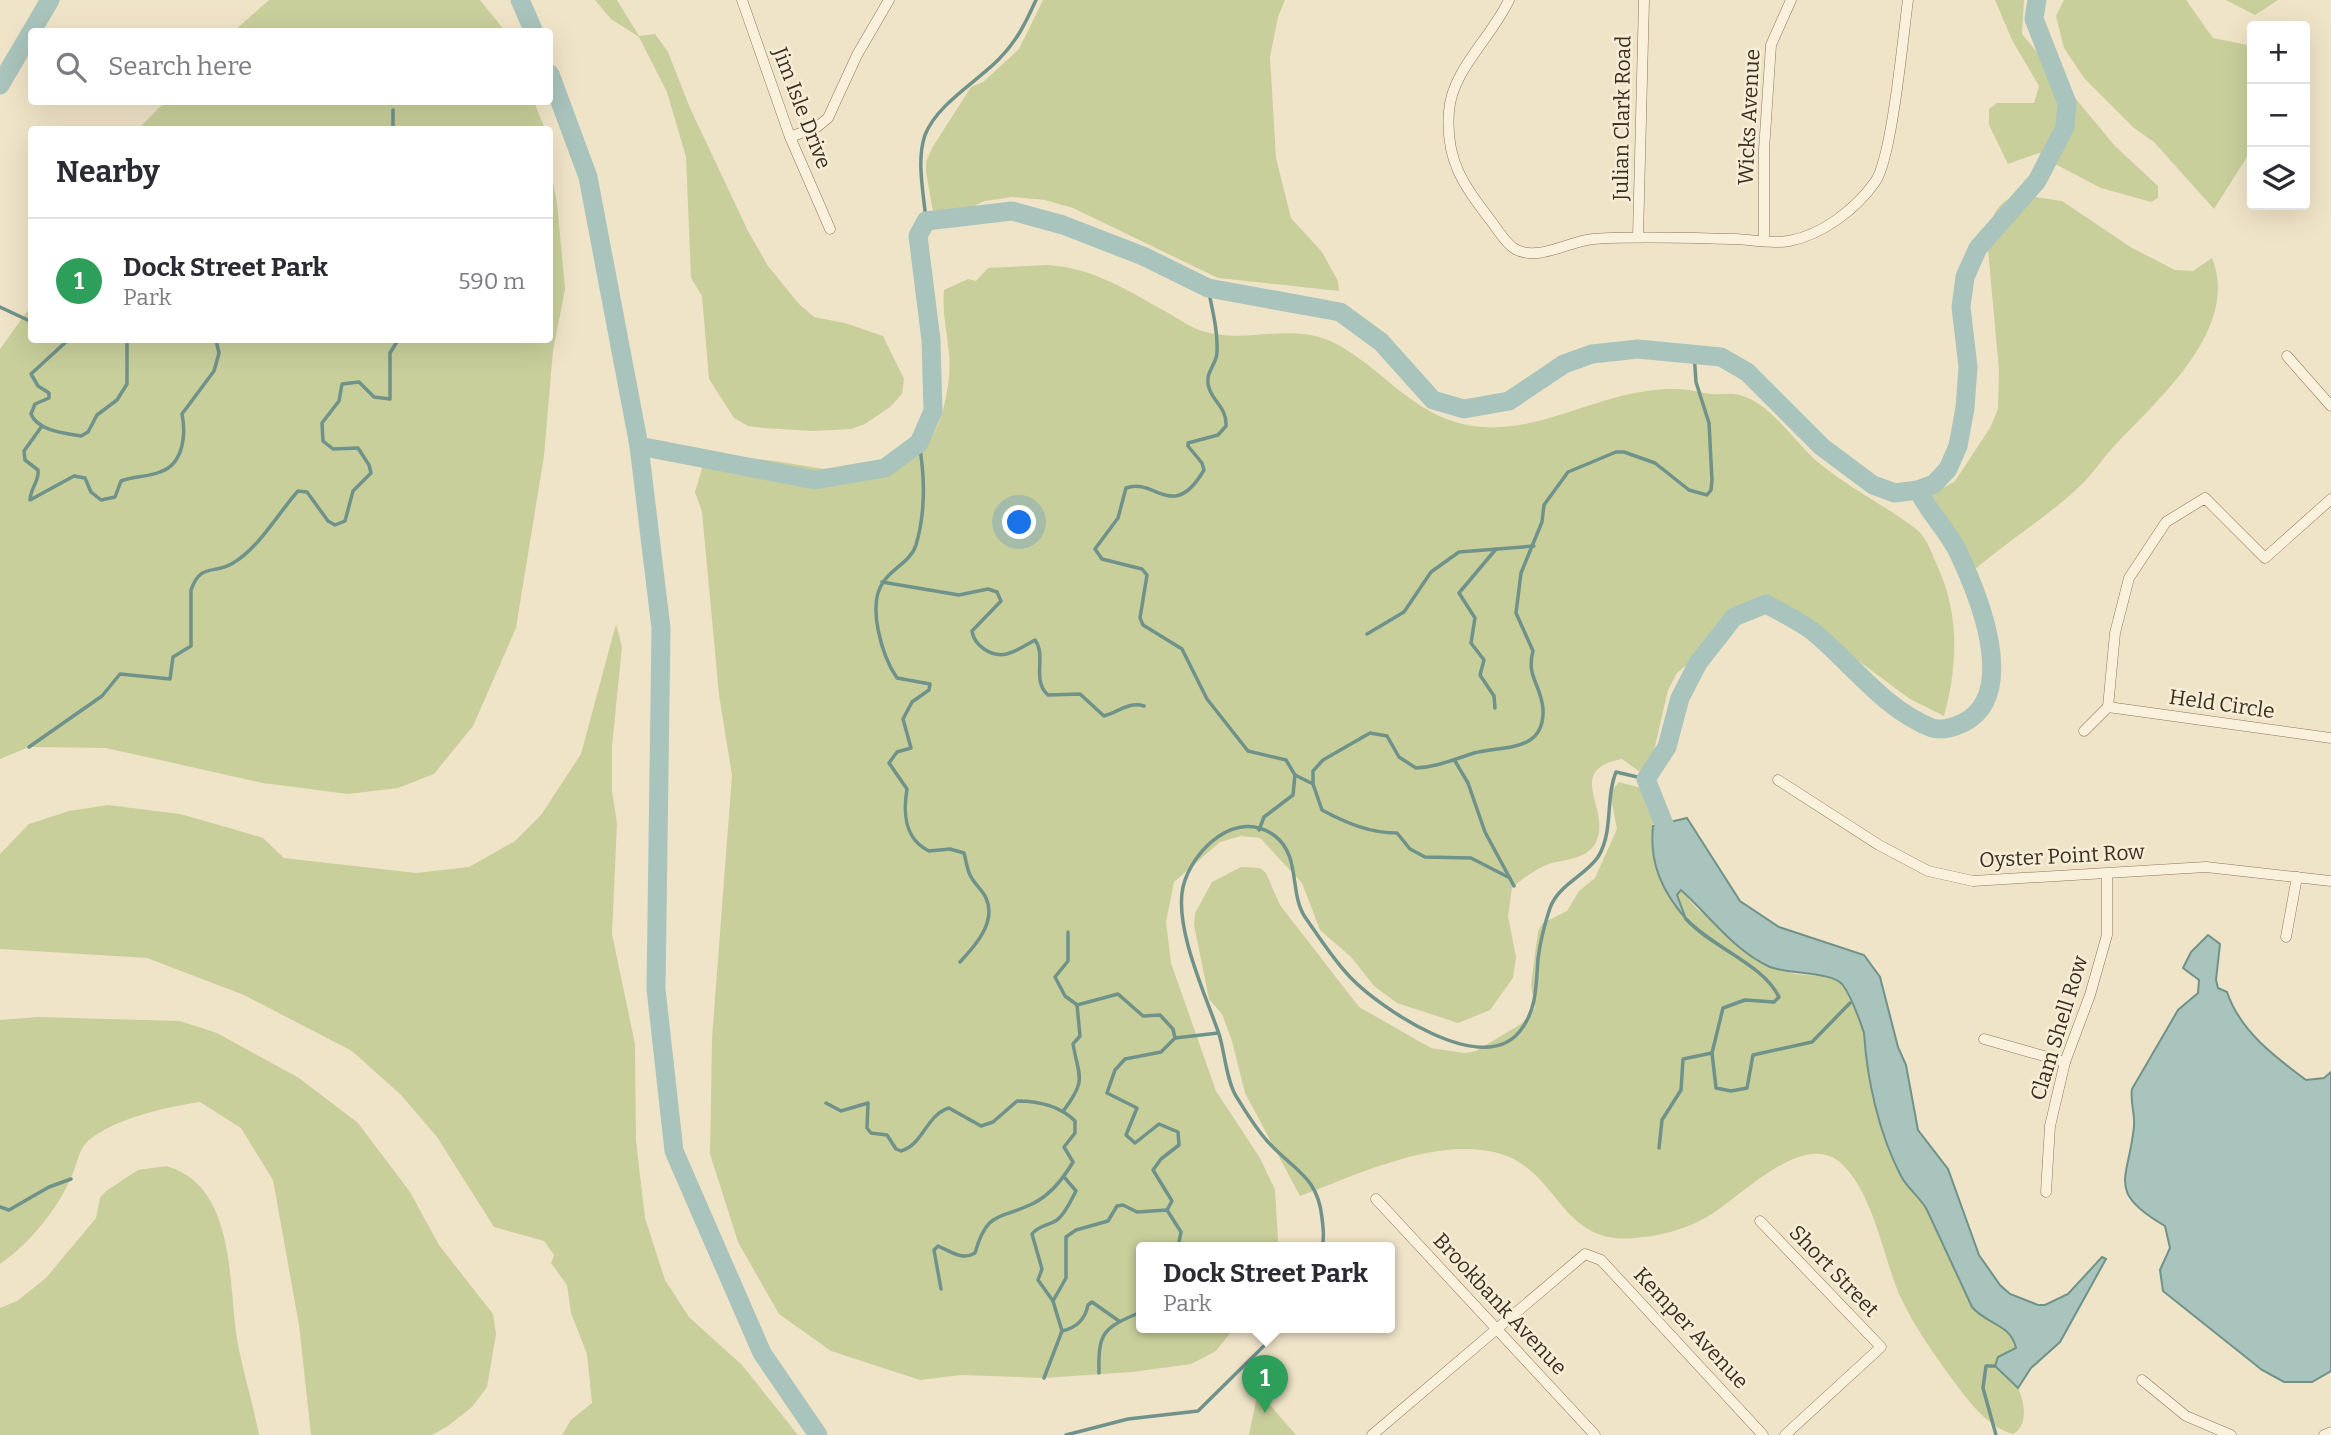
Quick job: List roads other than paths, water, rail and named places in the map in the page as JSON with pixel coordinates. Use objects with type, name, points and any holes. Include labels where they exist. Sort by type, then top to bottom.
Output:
[{"type":"street","name":"Jim Isle Drive","points":[[743,0],[790,137],[831,229]]},
{"type":"street","points":[[790,137],[817,127],[828,118],[857,55],[889,0]]},
{"type":"street","points":[[1509,0],[1459,80],[1449,108],[1448,134],[1450,156],[1465,187],[1514,249],[1527,253],[1589,240],[1638,237],[1788,241],[1818,230],[1846,213],[1877,180],[1886,151],[1908,0]]},
{"type":"street","name":"Julian Clark Road","points":[[1638,237],[1644,0]]},
{"type":"street","name":"Wicks Avenue","points":[[1764,240],[1764,150],[1770,45],[1791,0]]},
{"type":"street","points":[[2287,356],[2331,406]]},
{"type":"street","points":[[2084,731],[2108,708],[2115,633],[2129,578],[2166,522],[2205,498],[2264,558],[2331,499]]},
{"type":"street","name":"Held Circle","points":[[2108,708],[2331,738]]},
{"type":"street","name":"Oyster Point Row","points":[[1777,780],[1879,845],[1928,871],[1973,881],[2206,867],[2331,881]]},
{"type":"street","name":"Clam Shell Row","points":[[2046,1192],[2050,1126],[2065,1062],[2090,995],[2107,935],[2107,875]]},
{"type":"street","points":[[2286,937],[2297,877]]},
{"type":"street","points":[[1984,1039],[2065,1062]]},
{"type":"street","name":"Brookbank Avenue","points":[[1376,1199],[1595,1435]]},
{"type":"street","name":"Short Street","points":[[1760,1221],[1881,1347],[1785,1435]]},
{"type":"street","name":"Kemper Avenue","points":[[1495,1328],[1586,1254],[1601,1260],[1763,1435]]},
{"type":"street","points":[[1372,1435],[1495,1328]]},
{"type":"street","points":[[2142,1380],[2186,1416],[2231,1435]]},
{"type":"street","points":[[2324,1435],[2331,1432]]},
{"type":"water","points":[[1687,818],[1740,901],[1779,927],[1864,955],[1880,977],[1898,1047],[1906,1065],[1918,1130],[1948,1169],[1979,1255],[2000,1285],[2010,1294],[2045,1305],[2068,1294],[2102,1257],[2106,1259],[2060,1342],[2031,1368],[2018,1388],[1995,1366],[1998,1357],[2016,1348],[2013,1340],[2003,1329],[1972,1307],[1927,1210],[1904,1180],[1893,1160],[1875,1106],[1864,1033],[1852,1001],[1842,984],[1829,977],[1770,967],[1733,942],[1681,890],[1677,895],[1686,919],[1670,898],[1655,864],[1653,826]]},
{"type":"water","points":[[2208,935],[2220,944],[2216,980],[2218,988],[2227,992],[2240,1019],[2250,1031],[2306,1080],[2324,1078],[2331,1072],[2331,1371],[2312,1382],[2284,1382],[2262,1370],[2163,1291],[2160,1270],[2170,1248],[2165,1226],[2134,1203],[2125,1183],[2134,1126],[2132,1089],[2178,1010],[2198,993],[2199,980],[2183,968],[2191,952]]},
{"type":"waterway","points":[[34,28],[50,0]]},
{"type":"waterway","points":[[520,0],[532,28]]},
{"type":"waterway","points":[[926,221],[921,167],[925,135],[948,103],[1011,45],[1036,0]]},
{"type":"waterway","points":[[639,446],[815,480],[885,468],[919,443],[933,411],[931,340],[918,236],[926,221],[1012,211],[1063,225],[1143,256],[1208,288],[1340,312],[1381,342],[1433,400],[1464,409],[1509,401],[1564,364],[1592,354],[1638,349],[1721,357],[1747,372],[1822,447],[1873,485],[1895,493],[1918,490],[1934,484],[1948,469],[1958,446],[1965,408],[1968,367],[1961,307],[1965,277],[1978,248],[2037,181],[2065,127],[2067,103],[2034,19],[2037,0]]},
{"type":"waterway","points":[[0,85],[28,37]]},
{"type":"waterway","points":[[553,82],[588,177],[639,446],[661,628],[656,989],[674,1151],[762,1353],[818,1435]]},
{"type":"waterway","points":[[393,110],[393,126]]},
{"type":"waterway","points":[[1208,288],[1217,344],[1208,382],[1211,393],[1222,410],[1226,426],[1218,435],[1188,443],[1204,470],[1193,486],[1183,494],[1173,496],[1136,486],[1126,488],[1118,518],[1095,549],[1102,559],[1142,569],[1147,575],[1140,618],[1143,625],[1182,649],[1207,699],[1248,751],[1286,760],[1295,775],[1313,784]]},
{"type":"waterway","points":[[0,307],[28,320]]},
{"type":"waterway","points":[[65,343],[31,374],[38,386],[49,393],[49,398],[35,404],[31,414],[34,420],[45,428],[81,436],[88,432],[97,415],[117,400],[127,384],[127,343]]},
{"type":"waterway","points":[[42,426],[24,451],[25,460],[38,470],[30,500],[74,476],[85,478],[91,492],[101,500],[115,497],[121,481],[155,474],[168,468],[179,455],[184,430],[182,414],[214,371],[219,353],[217,343]]},
{"type":"waterway","points":[[29,747],[102,696],[120,674],[170,679],[173,657],[191,646],[191,590],[195,581],[204,572],[226,566],[242,556],[260,539],[298,491],[307,492],[328,521],[335,525],[345,521],[353,491],[371,473],[358,448],[333,449],[323,441],[322,423],[339,401],[342,384],[359,382],[374,397],[390,399],[390,353],[396,343]]},
{"type":"waterway","points":[[1510,878],[1471,858],[1425,857],[1410,849],[1397,833],[1358,826],[1322,810],[1313,784],[1313,771],[1323,760],[1370,733],[1387,736],[1399,757],[1416,768],[1519,745],[1537,734],[1542,723],[1542,700],[1531,668],[1533,651],[1516,613],[1521,573],[1542,522],[1544,505],[1568,472],[1616,452],[1624,452],[1655,463],[1689,490],[1707,495],[1711,490],[1712,480],[1709,423],[1696,382],[1694,353]]},
{"type":"waterway","points":[[919,443],[924,494],[916,545],[910,556],[884,581],[876,603],[876,616],[886,657],[897,678],[930,684],[929,690],[912,702],[903,719],[911,748],[897,752],[889,763],[907,789],[905,807],[910,832],[914,840],[929,851],[950,849],[964,853],[970,875],[985,895],[989,907],[983,933],[960,962]]},
{"type":"waterway","points":[[1673,847],[1646,779],[1667,747],[1680,698],[1698,663],[1734,617],[1766,604],[1792,618],[1816,634],[1884,699],[1932,728],[1944,729],[1963,723],[1980,709],[1989,690],[1992,667],[1983,617],[1958,552],[1918,490]]},
{"type":"waterway","points":[[1367,634],[1404,612],[1431,572],[1459,552],[1534,546]]},
{"type":"waterway","points":[[1495,708],[1494,696],[1480,675],[1484,660],[1471,643],[1475,618],[1459,593],[1496,549]]},
{"type":"waterway","points":[[882,582],[959,595],[988,589],[997,592],[1001,601],[972,631],[974,639],[982,647],[991,653],[1004,655],[1035,640],[1040,653],[1040,682],[1048,695],[1080,694],[1104,716],[1129,706],[1144,706]]},
{"type":"waterway","points":[[1455,761],[1468,783],[1485,832],[1514,886]]},
{"type":"waterway","points":[[1323,1242],[1322,1218],[1316,1193],[1304,1176],[1261,1133],[1236,1096],[1230,1082],[1219,1034],[1193,962],[1183,922],[1183,887],[1196,859],[1218,837],[1232,830],[1261,828],[1275,836],[1283,844],[1292,864],[1297,897],[1305,917],[1339,964],[1365,991],[1407,1021],[1432,1034],[1458,1043],[1482,1047],[1503,1044],[1520,1031],[1530,1015],[1535,997],[1541,939],[1554,900],[1593,864],[1603,847],[1616,772],[1646,779]]},
{"type":"waterway","points":[[1259,830],[1264,817],[1293,795],[1295,775]]},
{"type":"waterway","points":[[1686,919],[1762,975],[1779,997],[1774,1002],[1745,1000],[1723,1008],[1712,1053],[1716,1088],[1731,1091],[1747,1088],[1753,1055],[1812,1042],[1850,1003]]},
{"type":"waterway","points":[[1068,932],[1068,961],[1055,977],[1065,996],[1076,1004]]},
{"type":"waterway","points":[[1077,1005],[1118,994],[1143,1016],[1160,1015],[1173,1029],[1175,1038]]},
{"type":"waterway","points":[[1064,1110],[1079,1084],[1073,1044],[1080,1036],[1077,1005]]},
{"type":"waterway","points":[[1167,1210],[1172,1201],[1153,1170],[1161,1159],[1179,1145],[1178,1132],[1159,1124],[1135,1143],[1126,1135],[1137,1108],[1107,1093],[1115,1070],[1125,1059],[1161,1052],[1175,1038],[1218,1033]]},
{"type":"waterway","points":[[1659,1148],[1662,1120],[1681,1090],[1683,1059],[1712,1053]]},
{"type":"waterway","points":[[826,1103],[841,1111],[868,1103],[867,1128],[871,1133],[887,1135],[896,1149],[901,1151],[915,1143],[935,1117],[949,1108],[981,1126],[993,1122],[1017,1101],[1049,1105],[1075,1121],[1075,1133],[1064,1147],[1073,1162],[1051,1191],[1032,1204],[989,1223],[975,1253],[961,1256],[938,1246],[934,1250],[941,1289]]},
{"type":"waterway","points":[[1044,1378],[1062,1331],[1053,1301],[1038,1280],[1042,1269],[1032,1234],[1057,1220],[1068,1206],[1076,1191],[1065,1178]]},
{"type":"waterway","points":[[0,1207],[9,1210],[49,1187],[71,1179]]},
{"type":"waterway","points":[[1053,1301],[1066,1278],[1066,1237],[1076,1230],[1108,1221],[1117,1206],[1123,1205],[1137,1212],[1167,1210]]},
{"type":"waterway","points":[[1167,1210],[1181,1232],[1179,1242]]},
{"type":"waterway","points":[[1062,1331],[1079,1322],[1092,1302],[1119,1321]]},
{"type":"waterway","points":[[1099,1373],[1100,1348],[1105,1333],[1136,1314]]},
{"type":"waterway","points":[[1066,1435],[1128,1419],[1198,1411],[1277,1333]]},
{"type":"waterway","points":[[1995,1366],[1986,1366],[1983,1388],[1996,1435]]},
{"type":"place","name":"Dock Street Park","points":[[1265,1413]]}]
